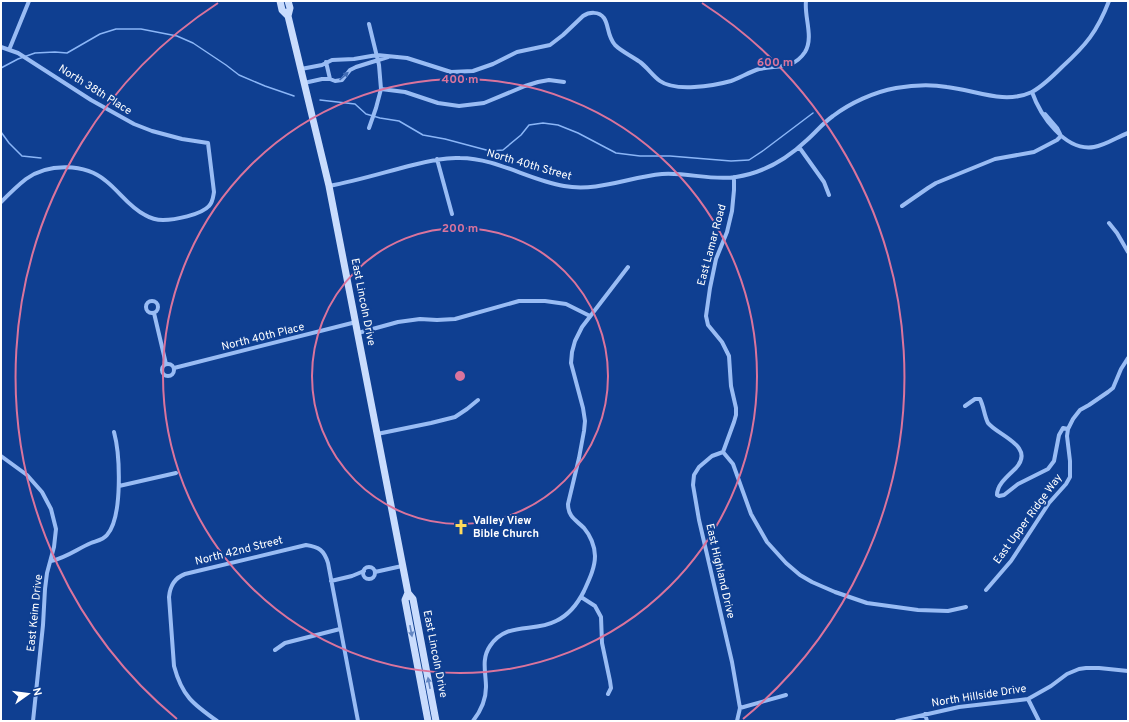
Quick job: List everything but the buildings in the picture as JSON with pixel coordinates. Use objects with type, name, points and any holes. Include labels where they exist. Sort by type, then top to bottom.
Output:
[{"type":"main road","name":"East Lincoln Drive","points":[[280,1],[282,10],[288,16]]},
{"type":"main road","name":"East Lincoln Drive","points":[[288,1],[290,8],[288,16],[329,186],[402,566],[408,593],[413,599],[436,721]]},
{"type":"main road","name":"East Lincoln Drive","points":[[408,593],[405,600],[428,721]]},
{"type":"street","points":[[9,50],[29,1]]},
{"type":"street","points":[[301,70],[322,65],[332,60],[390,56],[407,58],[451,72],[473,71],[493,64],[511,54],[550,45],[563,36],[583,16],[595,13],[604,18],[611,41],[642,63],[659,81],[670,86],[681,88],[715,84],[729,81],[758,70],[787,66],[799,59],[806,50],[808,39],[805,8],[806,1]]},
{"type":"street","name":"North 40th Street","points":[[329,186],[437,159],[460,158],[475,159],[506,167],[563,186],[579,188],[604,186],[645,176],[661,174],[675,173],[714,177],[734,177],[757,172],[793,152],[825,122],[840,111],[866,97],[890,89],[915,86],[940,86],[958,88],[992,96],[1008,97],[1016,97],[1032,92],[1046,82],[1085,45],[1098,26],[1110,1]]},
{"type":"street","points":[[368,24],[378,58],[381,89],[369,128]]},
{"type":"street","name":"North 38th Place","points":[[1,47],[18,53],[91,100],[134,124],[152,131],[182,139],[208,143],[214,192],[213,200],[209,206],[201,212],[162,220],[144,215],[134,209],[115,189],[99,176],[76,168],[60,167],[44,170],[27,178],[1,202]]},
{"type":"street","points":[[304,83],[322,78],[335,81],[342,80],[350,70],[378,58]]},
{"type":"street","points":[[326,62],[330,79]]},
{"type":"street","points":[[381,89],[405,92],[438,102],[459,106],[484,103],[538,82],[549,80],[564,82]]},
{"type":"street","points":[[1032,92],[1042,112],[1058,128],[1061,136],[1079,146],[1087,148],[1101,145],[1128,133]]},
{"type":"street","points":[[902,206],[928,188],[995,158],[1034,152],[1057,140],[1061,136]]},
{"type":"street","points":[[799,147],[824,182],[829,195]]},
{"type":"street","points":[[437,159],[452,214]]},
{"type":"street","name":"East Lamar Road","points":[[723,452],[734,422],[736,408],[731,386],[728,356],[722,342],[708,326],[706,316],[716,259],[732,211],[734,177]]},
{"type":"street","points":[[1109,223],[1117,233],[1128,252]]},
{"type":"street","points":[[473,721],[481,708],[485,696],[486,688],[484,657],[489,647],[495,640],[510,630],[556,622],[569,612],[581,597],[591,577],[595,556],[594,546],[585,529],[572,517],[568,511],[568,504],[579,458],[585,421],[571,363],[572,352],[582,327],[628,267]]},
{"type":"street","points":[[358,333],[398,322],[420,319],[455,319],[519,301],[545,301],[566,304],[590,316]]},
{"type":"street","points":[[154,313],[166,364]]},
{"type":"street","name":"North 40th Place","points":[[174,368],[356,322]]},
{"type":"street","points":[[965,406],[975,399],[980,400],[989,424],[1008,437],[1020,450],[1022,457],[1018,466],[1000,486],[997,492],[997,495],[999,496],[1004,495],[1018,484],[1048,469],[1054,460],[1059,435],[1062,428],[1068,429],[1073,418],[1080,410],[1113,388],[1121,369],[1128,358]]},
{"type":"street","points":[[166,364],[170,364],[174,368],[170,375],[164,375],[162,372],[162,368],[166,364]]},
{"type":"street","points":[[377,434],[455,417],[478,400]]},
{"type":"street","name":"East Upper Ridge Way","points":[[986,590],[1011,561],[1049,503],[1066,484],[1070,477],[1067,436],[1068,429]]},
{"type":"street","points":[[51,561],[64,557],[106,537],[111,530],[117,507],[119,486],[118,446],[114,432]]},
{"type":"street","points":[[723,452],[732,464],[751,514],[767,542],[786,563],[800,575],[829,590],[867,604],[918,610],[948,610],[966,607]]},
{"type":"street","name":"East Highland Drive","points":[[723,452],[712,456],[699,467],[694,475],[693,485],[699,520],[732,662],[740,708]]},
{"type":"street","name":"East Keim Drive","points":[[1,456],[27,475],[42,492],[53,517],[56,529],[54,548],[47,573],[43,625],[32,721]]},
{"type":"street","points":[[119,486],[176,473]]},
{"type":"street","name":"North 42nd Street","points":[[217,721],[189,700],[181,688],[176,676],[169,597],[171,585],[176,579],[185,574],[306,544],[321,550],[326,556],[331,581]]},
{"type":"street","points":[[375,572],[402,566]]},
{"type":"street","points":[[358,721],[331,581],[352,576],[370,567],[375,572]]},
{"type":"street","points":[[364,571],[363,573],[365,577]]},
{"type":"street","points":[[352,576],[365,577],[369,579],[373,578],[375,572]]},
{"type":"street","points":[[581,597],[595,606],[601,617],[602,643],[611,688],[608,694]]},
{"type":"street","points":[[275,650],[285,643],[340,629]]},
{"type":"street","name":"North Hillside Drive","points":[[897,721],[959,707],[1028,699],[1068,674],[1079,669],[1099,668],[1128,671]]},
{"type":"street","points":[[736,721],[740,708],[786,694]]},
{"type":"street","points":[[1028,699],[1039,721]]},
{"type":"street","points":[[925,714],[927,721]]},
{"type":"waterway","points":[[1,68],[18,59],[35,53],[67,53],[100,34],[116,29],[141,29],[177,36],[193,43],[239,75],[294,96]]},
{"type":"waterway","points":[[320,100],[355,104],[366,114],[399,121],[423,135],[445,139],[490,151],[503,150],[521,135],[529,125],[543,123],[558,125],[578,133],[616,153],[640,156],[670,156],[731,161],[749,160],[813,113]]},
{"type":"waterway","points":[[1,132],[9,143],[22,156],[41,158]]},
{"type":"place","name":"Valley View Bible Church","points":[[461,527]]}]
